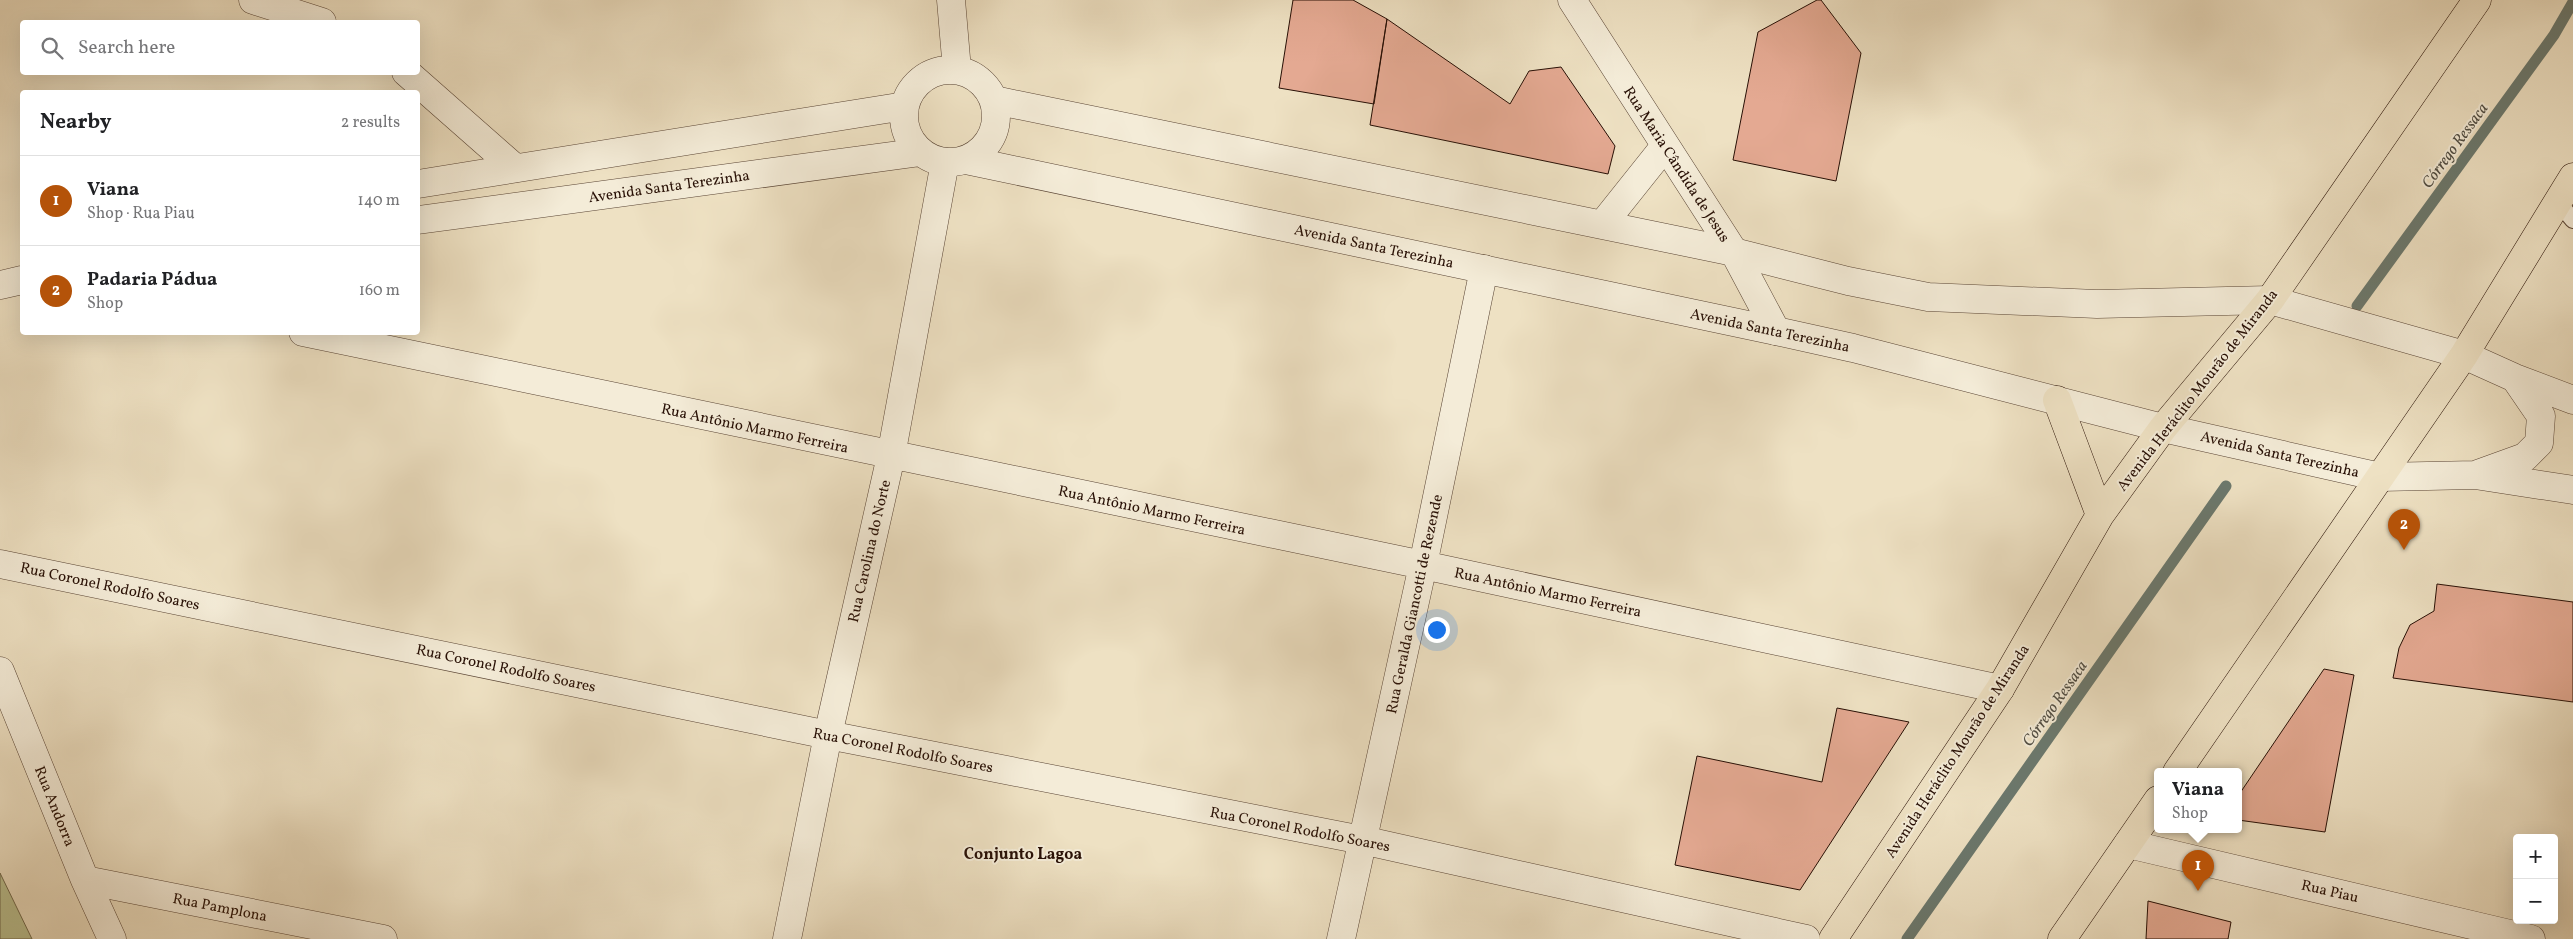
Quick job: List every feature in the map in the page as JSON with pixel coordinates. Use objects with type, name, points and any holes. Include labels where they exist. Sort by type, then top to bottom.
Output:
[{"type":"main road","name":"Avenida Heráclito Mourão de Miranda","points":[[1833,939],[2000,689],[2100,515],[2163,428],[2270,300],[2475,1]]},
{"type":"main road","points":[[2180,768],[2565,211],[2573,177]]},
{"type":"main road","points":[[2057,400],[2100,515]]},
{"type":"main road","points":[[2062,939],[2154,806]]},
{"type":"street","points":[[253,0],[316,20]]},
{"type":"street","points":[[950,0],[957,70]]},
{"type":"street","name":"Rua Maria Cândida de Jesus","points":[[1572,0],[1734,252],[1776,331]]},
{"type":"street","points":[[943,70],[957,70],[980,80],[994,100],[995,129],[989,142],[979,153],[944,158],[913,144],[906,132],[904,106],[909,93],[918,82],[930,74],[943,70]]},
{"type":"street","points":[[409,75],[515,168]]},
{"type":"street","points":[[994,100],[1734,252],[1848,281],[1928,297],[2097,304],[2270,300],[2464,355],[2515,378],[2573,400]]},
{"type":"street","points":[[420,184],[904,106]]},
{"type":"street","points":[[1602,225],[1665,146]]},
{"type":"street","name":"Avenida Santa Terezinha","points":[[420,220],[944,158],[1776,331],[2163,428],[2380,477],[2475,475],[2573,490]]},
{"type":"street","name":"Rua Carolina do Norte","points":[[787,939],[828,735],[891,456],[944,158]]},
{"type":"street","name":"Rua Geralda Giancotti de Rezende","points":[[1341,939],[1423,565],[1484,269]]},
{"type":"street","points":[[0,285],[20,280]]},
{"type":"street","name":"Rua Antônio Marmo Ferreira","points":[[317,335],[891,456],[1423,565],[2000,689]]},
{"type":"street","points":[[2475,475],[2525,458],[2539,443],[2541,416],[2515,378]]},
{"type":"street","name":"Rua Coronel Rodolfo Soares","points":[[0,564],[828,735],[1362,840],[1806,939]]},
{"type":"street","name":"Rua Andorra","points":[[0,671],[85,880],[112,939]]},
{"type":"street","name":"Rua Piau","points":[[2128,844],[2531,939]]},
{"type":"street","name":"Rua Pamplona","points":[[85,880],[383,939]]},
{"type":"green space","points":[[0,873],[32,939],[0,939]]},
{"type":"building","points":[[1293,0],[1353,0],[1387,19],[1374,104],[1279,88]]},
{"type":"building","points":[[1817,0],[1821,0],[1861,53],[1836,181],[1733,160],[1758,32]]},
{"type":"building","points":[[1387,19],[1510,104],[1529,71],[1561,67],[1615,146],[1608,174],[1370,125]]},
{"type":"building","points":[[2437,584],[2573,602],[2573,702],[2393,678],[2399,648],[2410,625],[2434,611]]},
{"type":"building","points":[[2324,669],[2354,675],[2325,832],[2242,821],[2242,790]]},
{"type":"building","points":[[1837,708],[1909,722],[1800,890],[1675,865],[1697,756],[1822,782]]},
{"type":"building","points":[[2148,901],[2231,922],[2228,939],[2146,939]]},
{"type":"waterway","name":"Córrego Ressaca","points":[[2357,306],[2554,35],[2573,2]]},
{"type":"waterway","name":"Córrego Ressaca","points":[[1907,939],[2226,486]]},
{"type":"place","name":"Padaria Pádua","points":[[2404,550]]},
{"type":"place","name":"Viana","points":[[2198,891]]},
{"type":"district","name":"Conjunto Lagoa","points":[[1023,853]]}]
